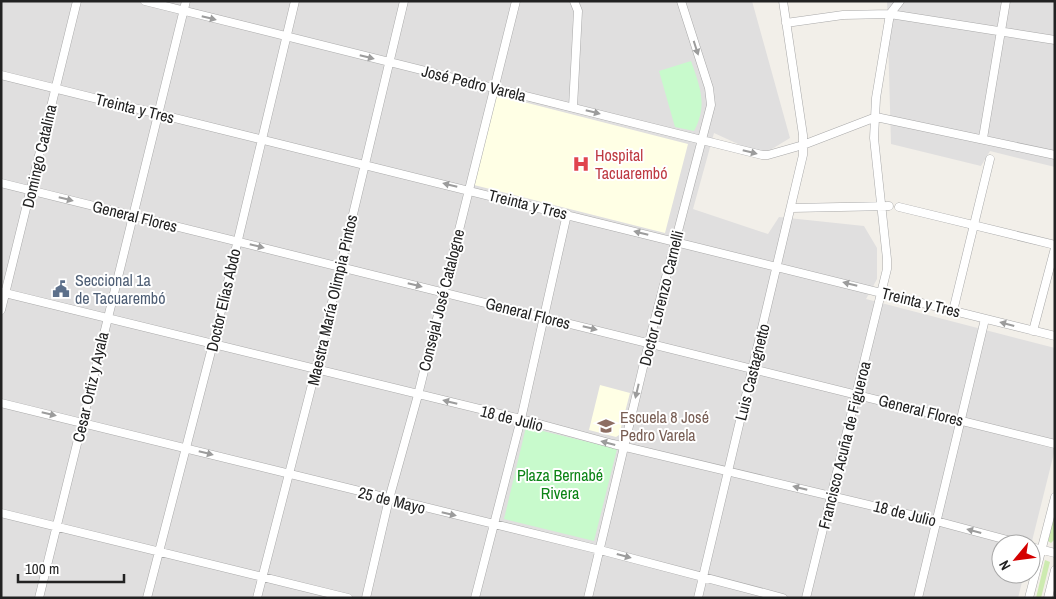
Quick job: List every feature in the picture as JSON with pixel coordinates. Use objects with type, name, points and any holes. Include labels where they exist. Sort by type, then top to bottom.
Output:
[{"type":"street","name":"Domingo Catalina","points":[[1,310],[3,293],[31,191],[77,1]]},
{"type":"street","name":"José Pedro Varela","points":[[145,1],[768,155],[803,145],[876,117]]},
{"type":"street","name":"Cesar Ortiz y Ayala","points":[[39,598],[186,1]]},
{"type":"street","name":"Doctor Elías Abdo","points":[[147,598],[213,344],[236,241],[295,1]]},
{"type":"street","name":"Maestra María Olimpia Pintos","points":[[257,598],[316,369],[339,266],[404,1]]},
{"type":"street","name":"Consejal José Catalogne","points":[[366,598],[389,499],[418,394],[516,1]]},
{"type":"street","points":[[573,107],[578,11],[574,1]]},
{"type":"street","name":"Doctor Lorenzo Carnelli","points":[[588,598],[649,342],[702,140],[711,96],[682,1]]},
{"type":"street","name":"Luis Castagnetto","points":[[698,598],[801,169],[803,145],[783,1]]},
{"type":"street","points":[[890,14],[900,1]]},
{"type":"street","points":[[983,138],[1006,1]]},
{"type":"street","points":[[786,23],[843,15],[890,14],[1055,40]]},
{"type":"street","name":"Francisco Acuña de Figueroa","points":[[806,598],[882,292],[887,259],[885,206],[874,138],[879,71],[890,14]]},
{"type":"street","name":"Treinta y Tres","points":[[1,75],[1055,336]]},
{"type":"street","points":[[876,117],[983,138],[1055,155]]},
{"type":"street","points":[[953,311],[990,159]]},
{"type":"street","name":"General Flores","points":[[1,183],[1055,444]]},
{"type":"street","points":[[792,208],[885,206]]},
{"type":"street","points":[[899,208],[1055,246],[1033,331]]},
{"type":"street","points":[[476,598],[521,419],[567,214]]},
{"type":"street","name":"18 de Julio","points":[[3,293],[991,536]]},
{"type":"street","points":[[918,598],[959,420],[985,318]]},
{"type":"street","name":"25 de Mayo","points":[[1,403],[600,550],[783,598]]},
{"type":"street","points":[[1055,497],[1041,549],[1055,552]]},
{"type":"street","points":[[1,513],[348,598]]},
{"type":"street","points":[[1048,598],[1055,570]]},
{"type":"street","points":[[1029,598],[1032,584]]},
{"type":"shaded area","points":[[1,1],[752,1],[790,138],[762,155],[714,133],[693,209],[768,234],[779,217],[864,226],[877,248],[877,279],[866,299],[1055,348],[1055,449],[1034,534],[991,534],[991,584],[1022,584],[1018,598],[1,598]]},
{"type":"shaded area","points":[[887,1],[1055,1],[1055,167],[990,151],[981,166],[891,144]]},
{"type":"shaded area","name":"Hospital Tacuarembó","points":[[496,95],[688,144],[665,233],[474,185]]},
{"type":"shaded area","points":[[600,385],[630,393],[619,435],[616,437],[589,430]]},
{"type":"green space","points":[[691,61],[700,88],[702,104],[701,113],[694,131],[675,127],[659,71]]},
{"type":"green space","name":"Plaza Bernabé Rivera","points":[[526,427],[617,449],[594,541],[504,519]]},
{"type":"green space","points":[[1055,512],[1055,539],[1051,543],[1048,541]]},
{"type":"green space","points":[[1045,560],[1050,562],[1041,598],[1036,598],[1039,584],[1041,584]]},
{"type":"place","name":"Hospital Tacuarembó","points":[[581,164]]},
{"type":"place","name":"Seccional 1a de Tacuarembó","points":[[61,289]]},
{"type":"place","name":"Escuela 8 José Pedro Varela","points":[[606,426]]}]
